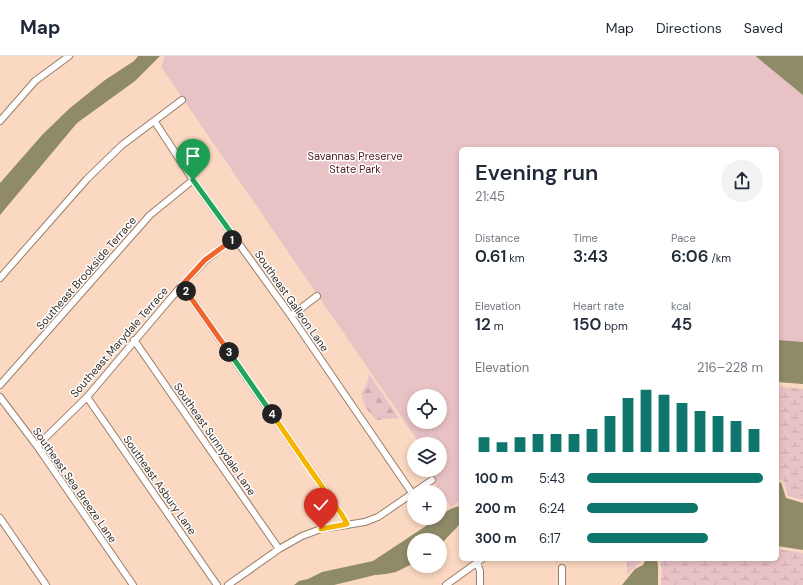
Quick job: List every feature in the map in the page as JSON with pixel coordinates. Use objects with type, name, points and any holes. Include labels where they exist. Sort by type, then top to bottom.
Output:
[{"type":"street","points":[[0,121],[35,81],[69,56]]},
{"type":"street","points":[[0,278],[87,179],[122,145],[155,122],[182,100]]},
{"type":"street","name":"Southeast Galleon Lane","points":[[155,122],[193,180],[291,316],[407,486]]},
{"type":"street","name":"Southeast Brookside Terrace","points":[[0,385],[150,215],[193,180]]},
{"type":"street","name":"Southeast Marydale Terrace","points":[[37,446],[87,397],[134,340],[205,260],[235,238]]},
{"type":"street","points":[[182,285],[347,524]]},
{"type":"street","points":[[291,316],[317,296]]},
{"type":"street","name":"Southeast Sunnydale Lane","points":[[134,340],[279,549]]},
{"type":"street","name":"Southeast Sea Breeze Lane","points":[[0,397],[37,446],[133,585]]},
{"type":"street","name":"Southeast Asbury Lane","points":[[87,397],[217,585]]},
{"type":"street","points":[[424,485],[432,480]]},
{"type":"street","points":[[228,585],[279,549],[302,536],[321,529],[365,522],[378,517],[407,497]]},
{"type":"street","points":[[0,518],[46,585]]},
{"type":"street","points":[[446,585],[480,561]]},
{"type":"street","points":[[480,561],[480,585]]},
{"type":"street","points":[[562,568],[562,585]]},
{"type":"green space","name":"Savannas Preserve State Park","points":[[165,56],[786,56],[803,71],[803,358],[779,358],[779,147],[459,147],[459,501],[451,507],[447,501],[447,485],[436,485],[430,477],[447,477],[447,437],[415,437],[410,429],[447,429],[447,389],[407,389],[407,425],[161,67]]},
{"type":"green space","points":[[369,374],[399,418],[376,420],[366,408],[361,394],[368,381]]},
{"type":"green space","points":[[779,386],[803,389],[803,500],[788,496],[783,480],[779,480]]},
{"type":"green space","points":[[779,549],[803,553],[803,585],[661,585],[662,572],[660,561],[779,561]]},
{"type":"green space","points":[[627,561],[641,561],[627,575]]},
{"type":"shaded area","points":[[138,56],[160,56],[135,81],[77,123],[0,215],[0,183],[43,134],[70,108],[105,80],[134,61]]},
{"type":"shaded area","points":[[756,56],[803,56],[803,95],[759,59]]},
{"type":"shaded area","points":[[779,340],[803,342],[803,384],[779,382]]},
{"type":"shaded area","points":[[781,482],[786,498],[803,503],[803,550],[779,546],[779,483]]},
{"type":"shaded area","points":[[459,506],[459,525],[447,538],[447,533],[415,533],[427,525],[447,525],[447,511]]},
{"type":"shaded area","points":[[407,539],[407,566],[396,572],[375,575],[334,585],[294,585],[299,581],[308,579],[322,572],[373,561]]},
{"type":"shaded area","points":[[645,561],[657,561],[658,585],[622,585],[635,569],[643,565]]},
{"type":"route","points":[[193,180],[235,238],[205,260],[182,285],[347,524],[321,529]]}]
